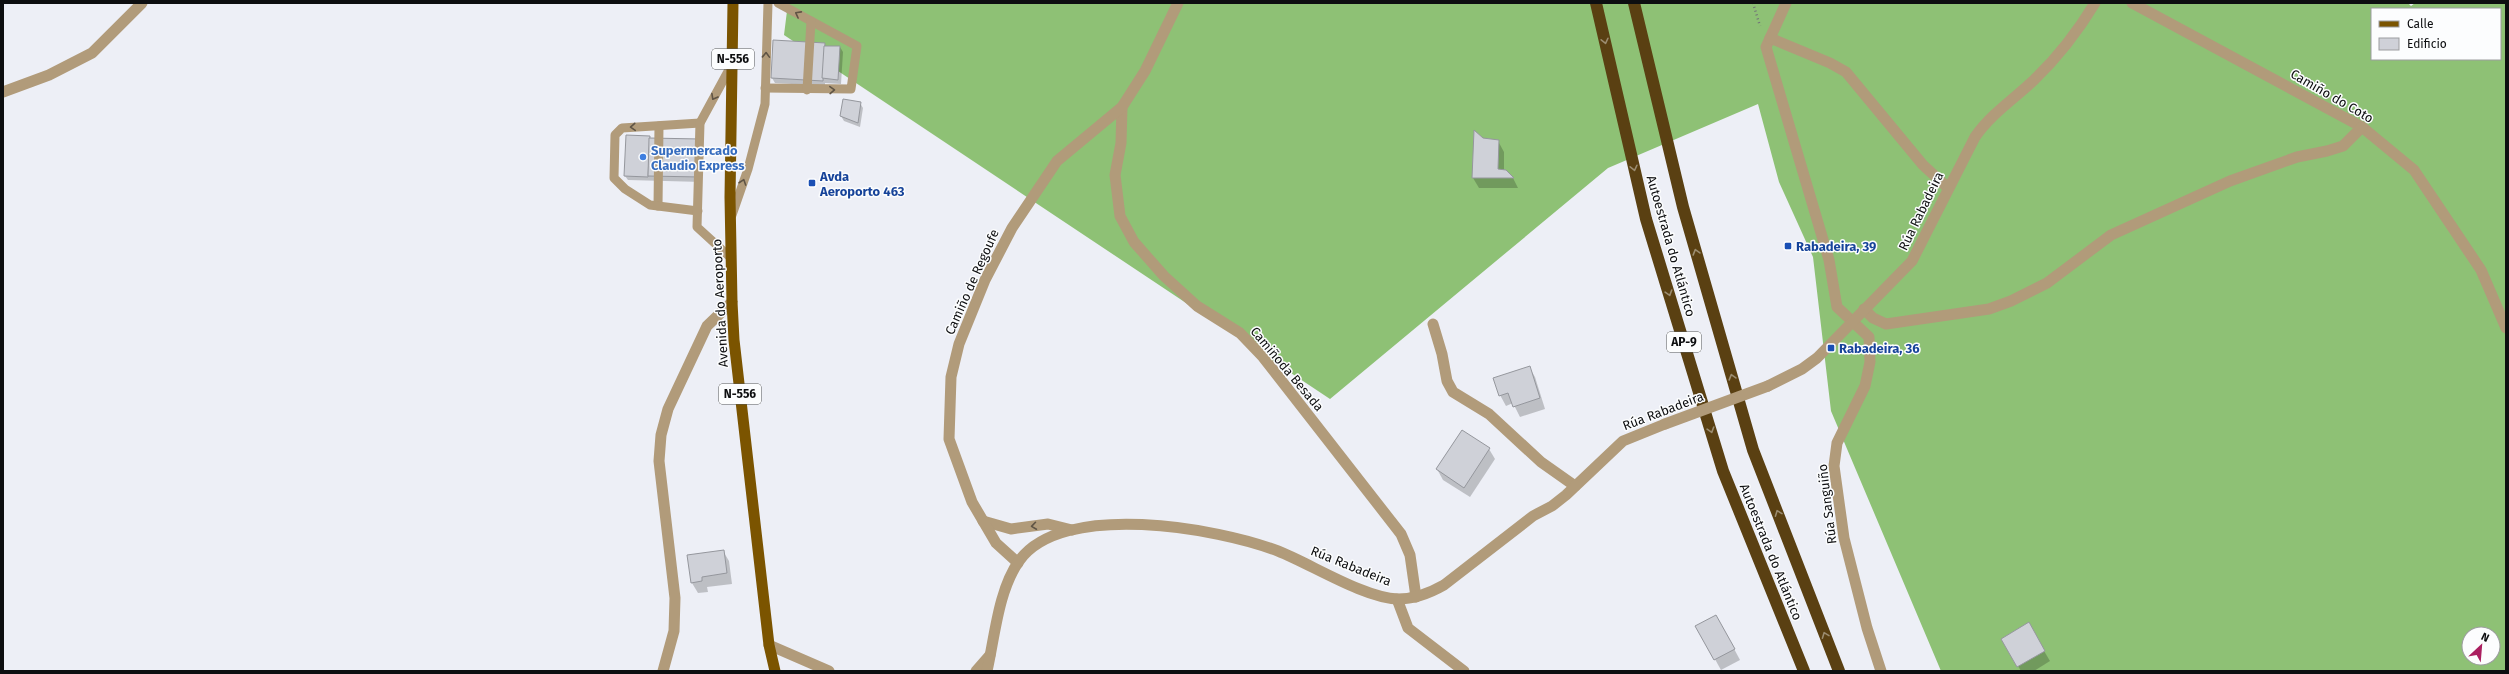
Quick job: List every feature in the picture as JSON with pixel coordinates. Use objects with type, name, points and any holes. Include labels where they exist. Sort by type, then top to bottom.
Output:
[{"type":"highway","name":"Autoestrada do Atlántico","points":[[1596,3],[1646,219],[1721,463],[1804,671]]},
{"type":"highway","name":"Autoestrada do Atlántico","points":[[1634,3],[1683,207],[1753,450],[1839,671]]},
{"type":"main road","name":"Avenida do Aeroporto","points":[[734,3],[730,218],[734,340],[769,645],[775,671]]},
{"type":"street","points":[[3,92],[49,75],[92,53],[142,3]]},
{"type":"street","name":"Camiño de Regoufe","points":[[1018,563],[996,543],[983,521],[958,468],[949,439],[951,377],[960,344],[986,280],[1012,228],[1057,161],[1122,107],[1145,71],[1178,3]]},
{"type":"street","points":[[1786,3],[1770,38],[1830,63],[1846,72],[1923,164],[1947,187]]},
{"type":"street","name":"Rúa Rabadeira","points":[[987,671],[1002,601],[1010,577],[1024,555],[1042,541],[1072,530],[1098,525],[1140,523],[1187,529],[1233,538],[1278,551],[1346,582],[1397,599],[1428,594],[1444,585],[1533,516],[1552,506],[1623,441],[1768,386],[1802,369],[1816,358],[1912,260],[1947,187],[1966,152],[1983,126],[2035,79],[2082,25],[2095,3]]},
{"type":"street","name":"Camiño do Coto","points":[[2132,3],[2362,127],[2414,170],[2481,270],[2506,328]]},
{"type":"street","name":"Rúa Sanguiño","points":[[1770,38],[1766,47],[1828,260],[1836,307],[1851,322],[1860,327],[1869,337],[1870,362],[1865,386],[1837,443],[1834,466],[1844,538],[1867,628],[1881,671]]},
{"type":"street","name":"Camiñoda Besada","points":[[1122,107],[1121,143],[1115,175],[1120,216],[1134,242],[1164,276],[1191,301],[1240,333],[1263,357],[1401,534],[1410,555],[1416,597]]},
{"type":"street","points":[[1864,309],[1873,318],[1886,324],[1989,309],[2047,283],[2111,235],[2230,182],[2298,157],[2343,146],[2362,127]]},
{"type":"street","points":[[663,671],[674,631],[674,598],[659,461],[661,435],[668,409],[707,326],[732,302]]},
{"type":"street","points":[[1433,324],[1447,381],[1453,392],[1489,414],[1541,462],[1575,486]]},
{"type":"street","name":"Rúa Rabadeira","points":[[983,521],[1011,529],[1048,524],[1072,530]]},
{"type":"street","points":[[1397,599],[1408,628],[1464,671]]},
{"type":"street","points":[[769,645],[829,671]]},
{"type":"street","name":"Rúa Rabadeira","points":[[976,671],[991,654]]},
{"type":"lane","points":[[730,218],[748,169],[765,104],[768,3]]},
{"type":"lane","points":[[765,88],[807,90],[851,89],[857,46],[778,3]]},
{"type":"lane","points":[[807,90],[811,21]]},
{"type":"lane","points":[[731,258],[697,227],[700,123],[733,63]]},
{"type":"lane","points":[[698,211],[650,205],[625,189],[614,178],[615,135],[622,128],[700,123]]},
{"type":"lane","points":[[658,206],[659,126]]},
{"type":"green space","points":[[788,3],[2408,3],[2411,6],[2415,3],[2506,3],[2506,671],[1941,671],[1831,411],[1813,257],[1779,182],[1758,104],[1608,168],[1330,399],[784,35]]},
{"type":"building","points":[[773,40],[825,43],[823,81],[771,78]]},
{"type":"building","points":[[824,46],[840,46],[838,80],[822,78]]},
{"type":"building","points":[[843,99],[861,102],[858,123],[840,116]]},
{"type":"building","points":[[1474,130],[1483,138],[1499,140],[1498,169],[1506,170],[1514,178],[1472,178]]},
{"type":"building","points":[[626,135],[650,136],[648,177],[624,176]]},
{"type":"building","points":[[649,138],[700,139],[700,177],[648,176]]},
{"type":"building","points":[[1530,366],[1540,398],[1513,407],[1508,393],[1499,396],[1493,378]]},
{"type":"building","points":[[1462,430],[1490,448],[1464,488],[1436,469]]},
{"type":"building","points":[[724,550],[727,573],[702,577],[702,581],[691,583],[687,555]]},
{"type":"building","points":[[1716,615],[1735,649],[1714,660],[1695,626]]},
{"type":"building","points":[[2029,622],[2045,651],[2017,667],[2001,639]]},
{"type":"place","name":"Supermercado Claudio Express","points":[[643,157]]},
{"type":"place","name":"Avda Aeroporto 463","points":[[812,183]]},
{"type":"place","name":"Rabadeira, 39","points":[[1788,246]]},
{"type":"place","name":"Rabadeira, 36","points":[[1831,348]]}]
